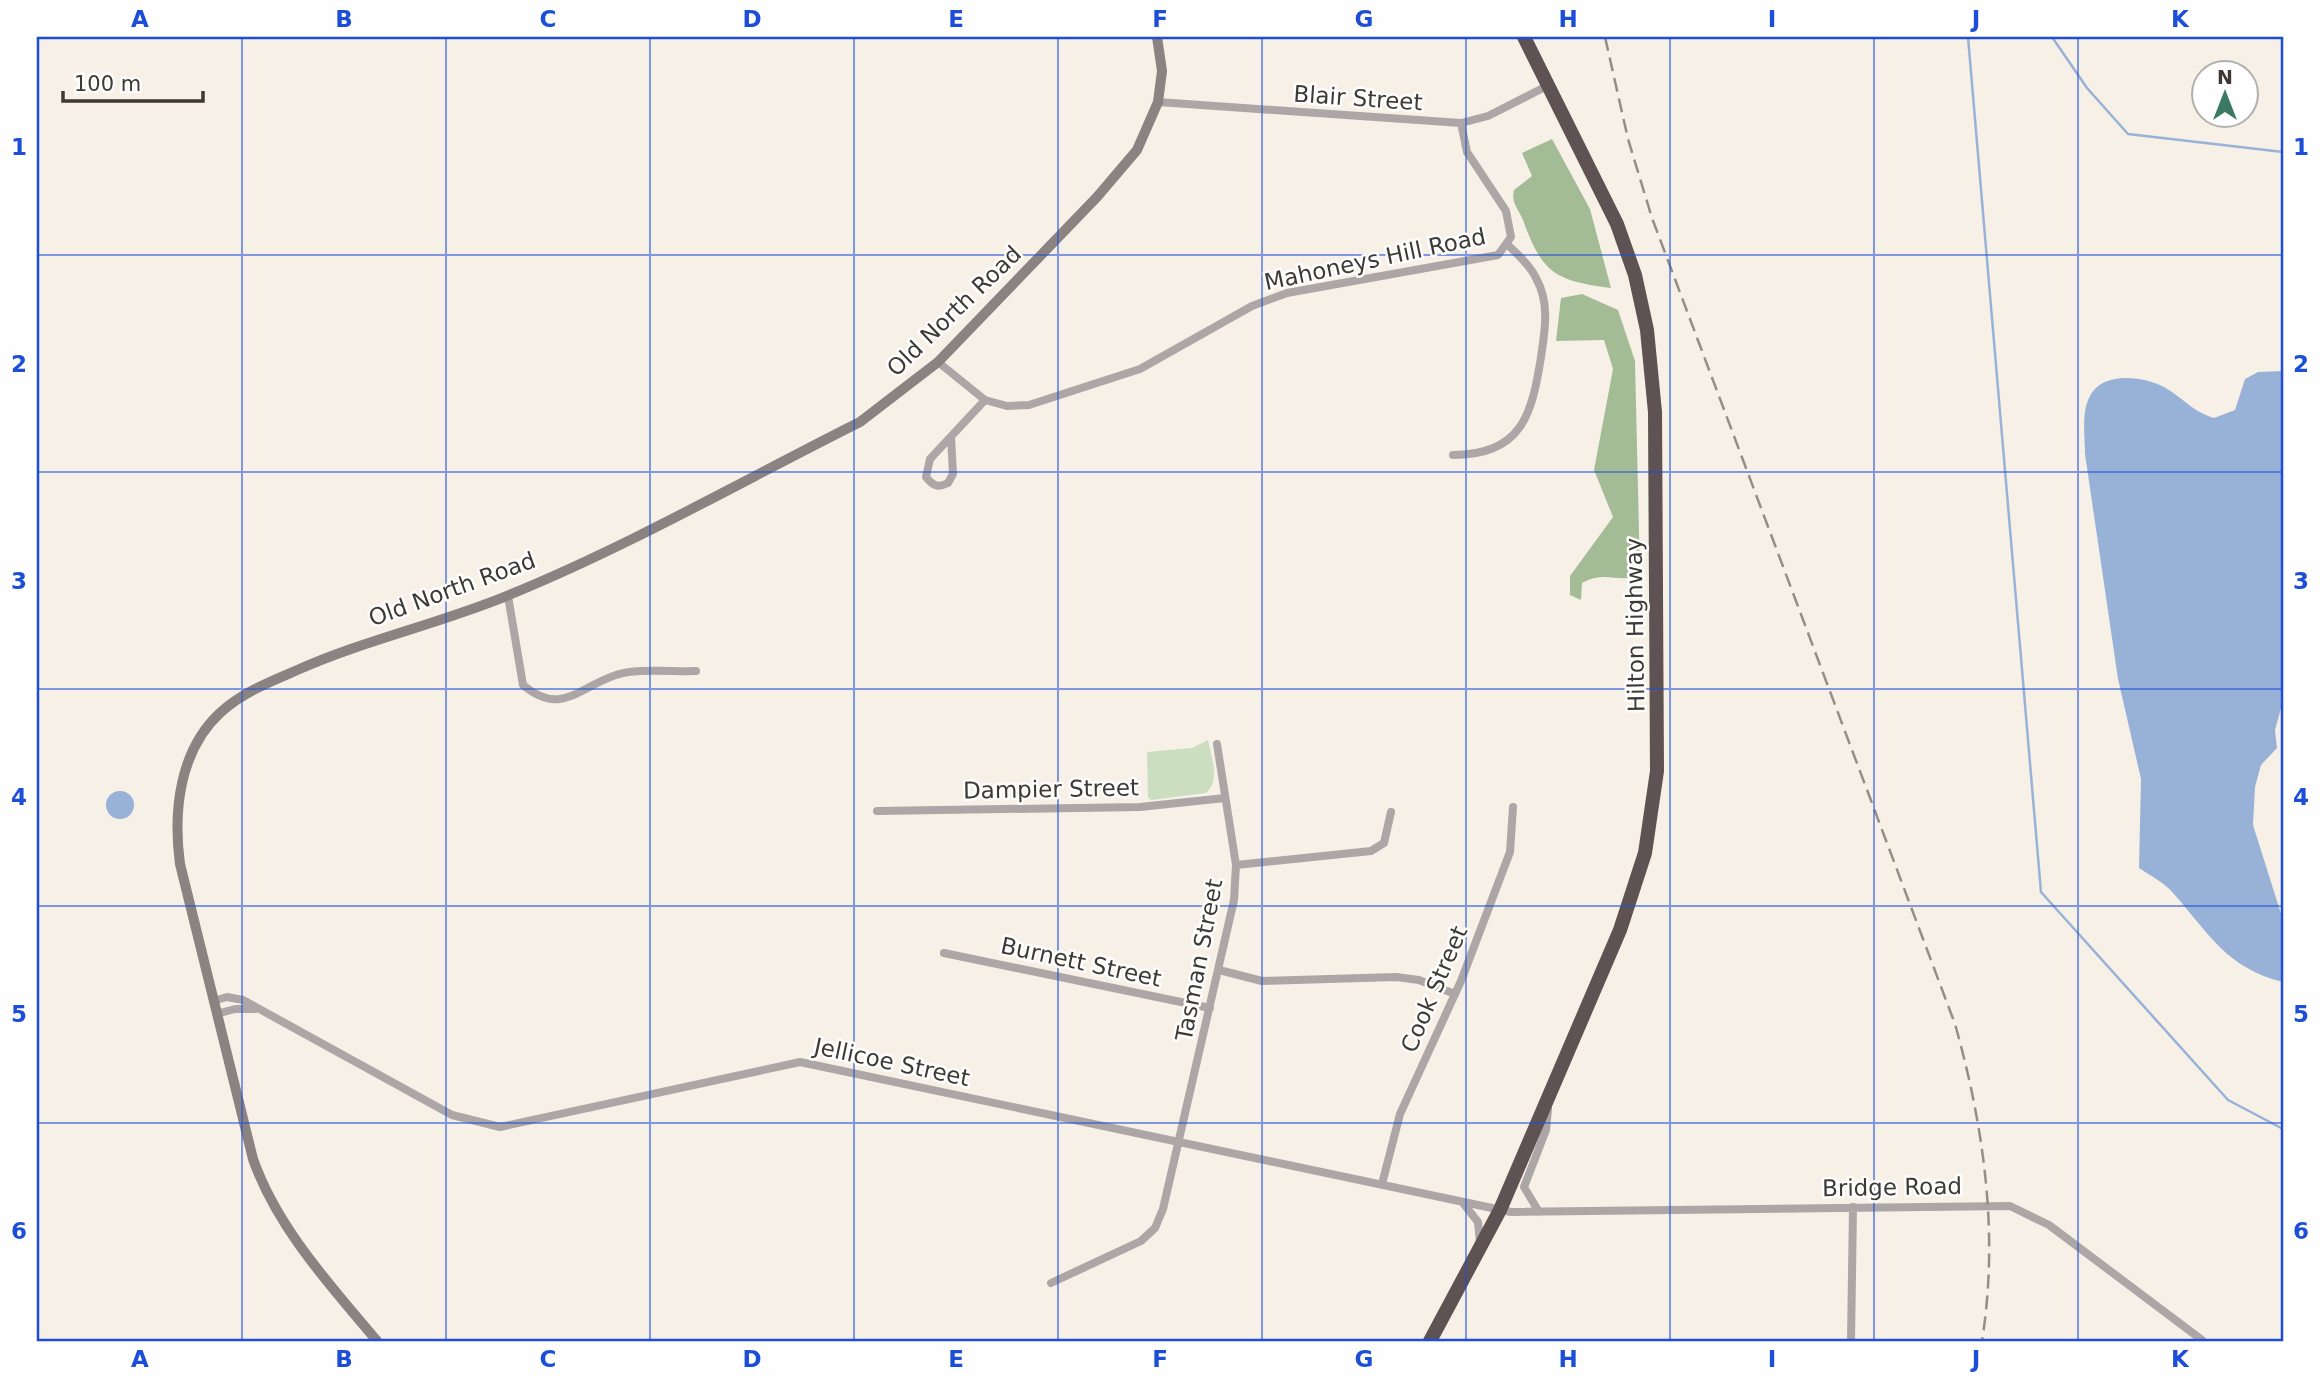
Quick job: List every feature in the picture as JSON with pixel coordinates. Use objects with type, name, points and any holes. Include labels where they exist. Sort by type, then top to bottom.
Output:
[{"type":"highway","name":"Hilton Highway","points":[[1430,1341],[1500,1210],[1620,930],[1651,826],[1659,745],[1655,412],[1647,330],[1635,275],[1616,224],[1524,37]]},
{"type":"street","name":"Old North Road","points":[[377,1341],[296,1238],[262,1185],[249,1147],[180,864],[176,832],[179,794],[188,764],[203,736],[220,713],[254,689],[338,651],[508,596],[586,560],[860,422],[938,362],[1117,175],[1142,141],[1158,102],[1162,71],[1157,37]]},
{"type":"street","name":"Blair Street","points":[[1158,102],[1461,124],[1488,117],[1548,86]]},
{"type":"street","name":"Mahoneys Hill Road","points":[[985,400],[1016,406],[1048,400],[1140,369],[1268,299],[1406,270],[1491,257],[1508,246],[1511,237],[1510,220],[1467,152],[1461,124]]},
{"type":"street","points":[[1453,455],[1477,454],[1495,448],[1512,437],[1531,410],[1546,311],[1536,278],[1508,246]]},
{"type":"street","points":[[938,362],[985,400],[930,458],[926,477],[932,484],[940,486],[948,483],[953,474],[951,437]]},
{"type":"street","points":[[508,596],[523,685],[548,700],[567,699],[617,674],[696,671]]},
{"type":"street","name":"Tasman Street","points":[[1051,1283],[1141,1241],[1155,1228],[1163,1209],[1232,913],[1236,865],[1217,744]]},
{"type":"street","name":"Dampier Street","points":[[877,811],[1140,807],[1226,798]]},
{"type":"street","name":"Cook Street","points":[[1382,1184],[1400,1114],[1455,994],[1510,852],[1513,807]]},
{"type":"street","points":[[1236,865],[1371,851],[1384,843],[1391,812]]},
{"type":"street","name":"Burnett Street","points":[[944,953],[1210,1008]]},
{"type":"street","points":[[1219,970],[1262,981],[1396,977],[1419,980],[1455,994]]},
{"type":"street","name":"Jellicoe Street","points":[[213,1000],[236,997],[452,1115],[480,1124],[500,1127],[800,1062],[1500,1210]]},
{"type":"street","points":[[216,1014],[234,1009],[255,1009]]},
{"type":"street","points":[[1539,1212],[1524,1186],[1546,1130],[1550,1095]]},
{"type":"street","points":[[1462,1202],[1478,1222],[1480,1250]]},
{"type":"street","name":"Bridge Road","points":[[1500,1210],[1539,1212],[2001,1205],[2020,1208],[2049,1225],[2202,1340]]},
{"type":"street","points":[[1852,1341],[1853,1207]]},
{"type":"green space","points":[[1552,139],[1590,209],[1611,288],[1576,282],[1553,271],[1544,263],[1513,198],[1514,190],[1532,176],[1522,153]]},
{"type":"green space","points":[[1582,294],[1618,310],[1635,361],[1640,574],[1626,578],[1591,579],[1582,583],[1581,600],[1570,595],[1570,576],[1613,517],[1594,470],[1613,369],[1604,340],[1556,341],[1561,298]]},
{"type":"green space","points":[[1208,740],[1214,775],[1211,788],[1206,793],[1151,800],[1148,797],[1147,752],[1192,748]]},
{"type":"water","points":[[2283,371],[2283,701],[2275,730],[2277,748],[2261,765],[2255,787],[2253,825],[2283,920],[2283,982],[2264,976],[2233,959],[2170,890],[2139,868],[2141,779],[2118,679],[2085,454],[2084,424],[2085,409],[2090,396],[2104,382],[2113,379],[2135,378],[2156,383],[2214,418],[2235,410],[2245,379],[2258,372]]},
{"type":"water","points":[[120,791],[130,795],[134,805],[130,815],[120,819],[110,815],[106,805],[110,795]]},
{"type":"waterway","points":[[1968,37],[2041,892],[2228,1100],[2283,1129]]},
{"type":"waterway","points":[[2052,37],[2087,88],[2128,134],[2283,152]]},
{"type":"railway","points":[[1605,37],[1628,139],[1652,218],[1955,1024],[1974,1102],[1986,1181],[1989,1261],[1982,1341]]}]
